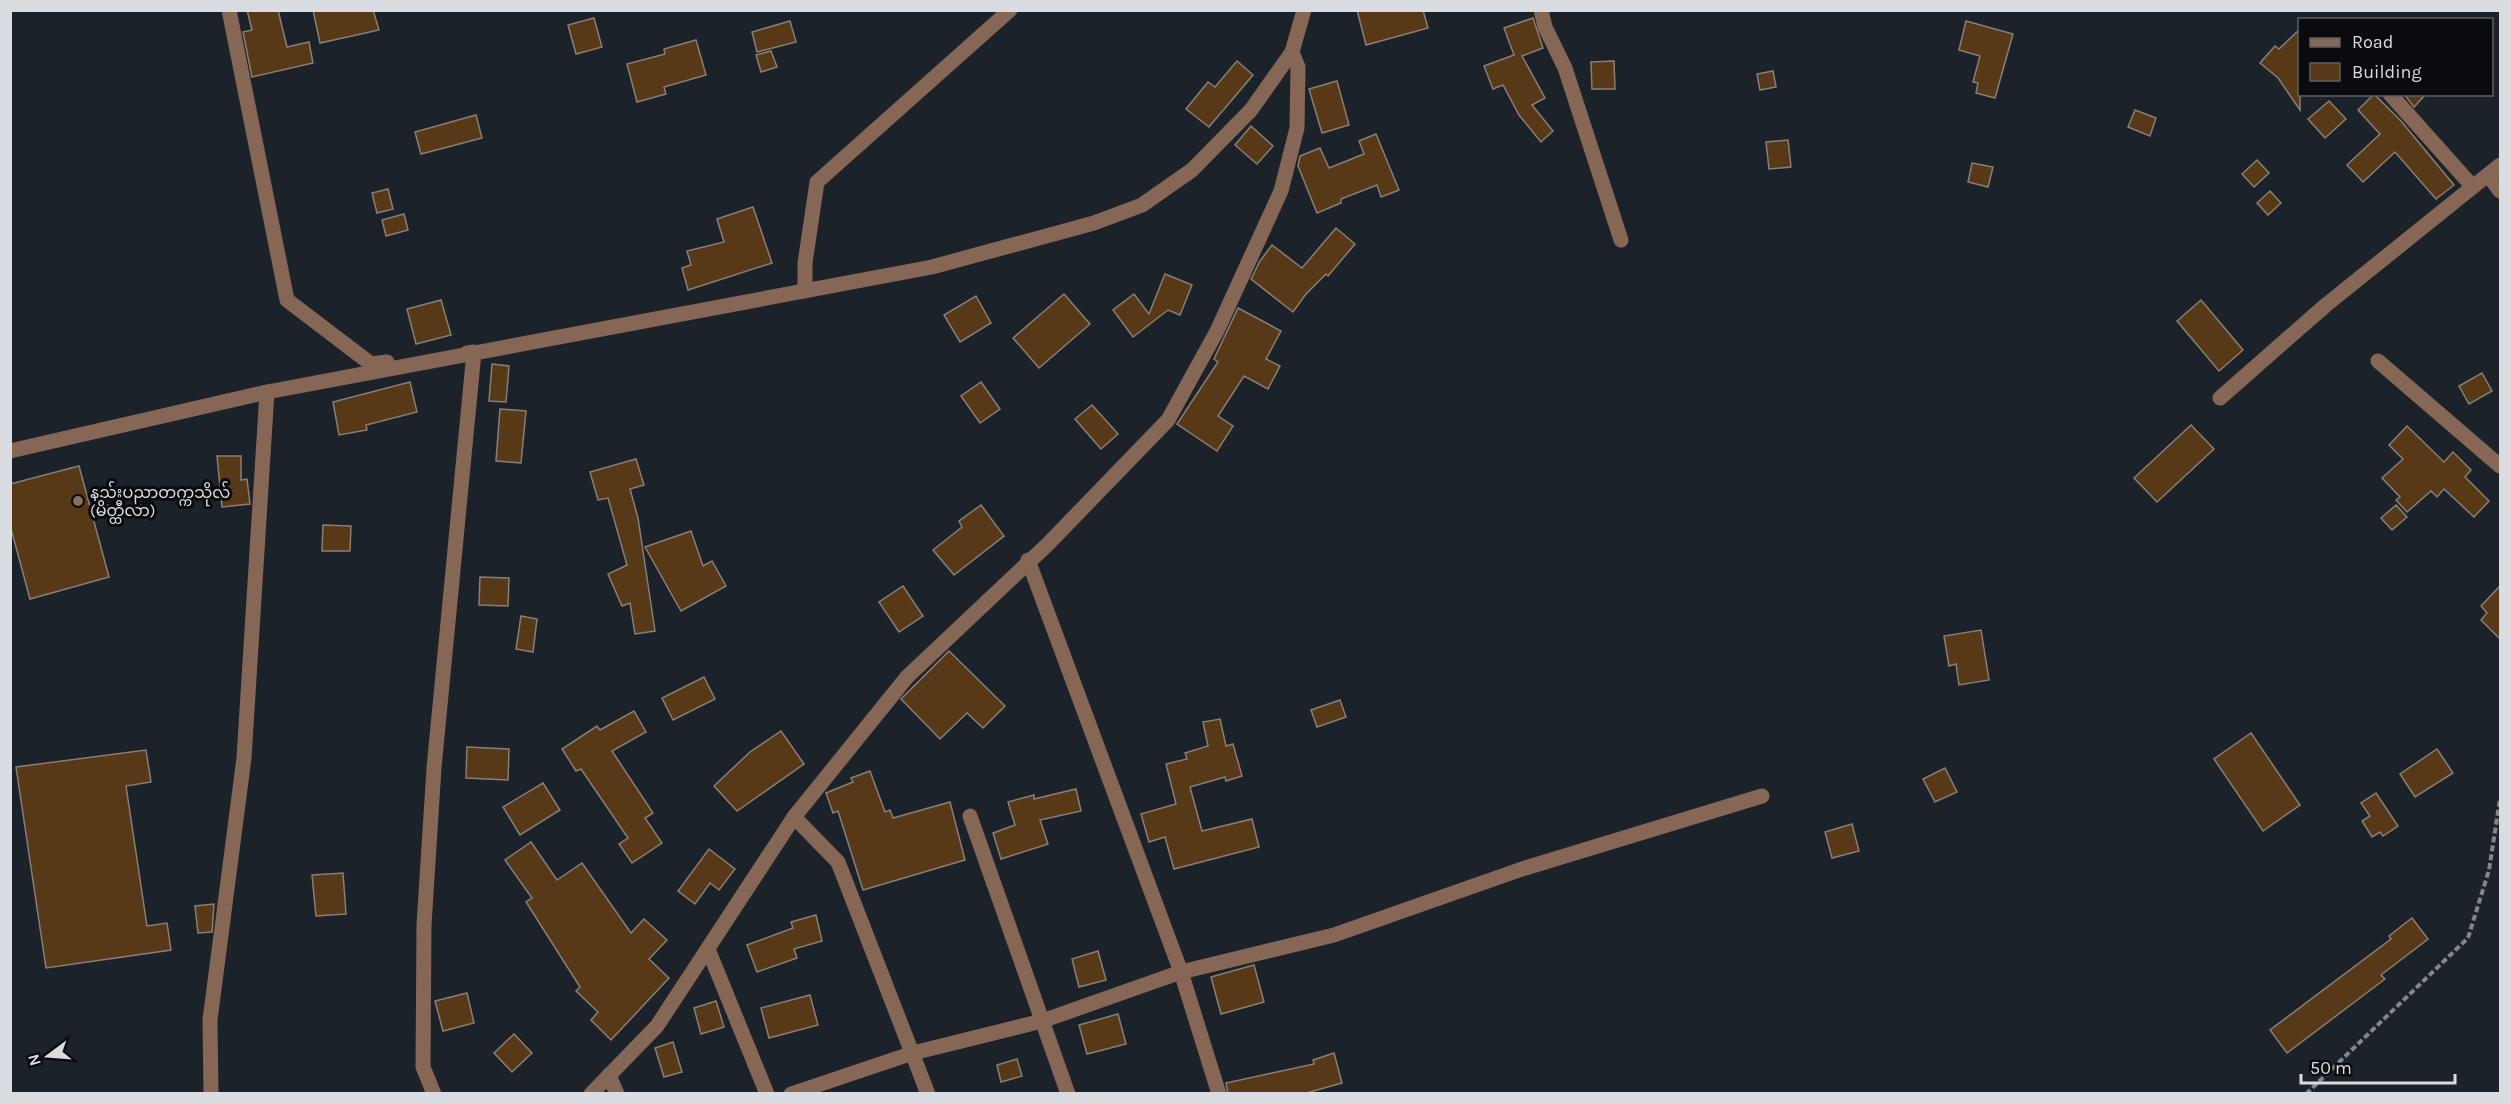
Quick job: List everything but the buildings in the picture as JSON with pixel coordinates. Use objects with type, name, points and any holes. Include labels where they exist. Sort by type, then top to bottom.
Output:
[{"type":"street","points":[[229,10],[287,300],[371,364],[474,352]]},
{"type":"street","points":[[805,291],[805,262],[817,182],[1010,10]]},
{"type":"street","points":[[10,451],[267,392],[932,267],[1094,223],[1142,205],[1192,170],[1237,125],[1251,110],[1292,52],[1304,10]]},
{"type":"street","points":[[1541,10],[1545,27],[1565,68],[1621,240]]},
{"type":"street","points":[[591,1094],[657,1026],[794,817],[907,677],[1028,560],[1048,544],[1168,420],[1217,331],[1281,191],[1297,128],[1298,67],[1292,52]]},
{"type":"street","points":[[2392,96],[2473,187]]},
{"type":"street","points":[[2220,398],[2326,305],[2494,170],[2500,191]]},
{"type":"street","points":[[434,1094],[423,1067],[426,903],[434,768],[474,352]]},
{"type":"street","points":[[2378,361],[2500,466]]},
{"type":"street","points":[[211,1094],[210,1020],[244,758],[267,392]]},
{"type":"street","points":[[1028,560],[1181,972],[1219,1094]]},
{"type":"street","points":[[791,1094],[913,1053],[1042,1021],[1181,972],[1334,935],[1522,869],[1762,796]]},
{"type":"street","points":[[970,816],[1068,1094]]},
{"type":"street","points":[[794,817],[838,862],[928,1094]]},
{"type":"street","points":[[708,949],[767,1094]]},
{"type":"street","points":[[609,1075],[617,1094]]},
{"type":"path","points":[[2306,1094],[2468,939],[2489,870],[2500,799]]},
{"type":"place","name":"နည်းပညာတက္ကသိုလ် (မိတ္ထီလာ)","points":[[78,501]]}]
